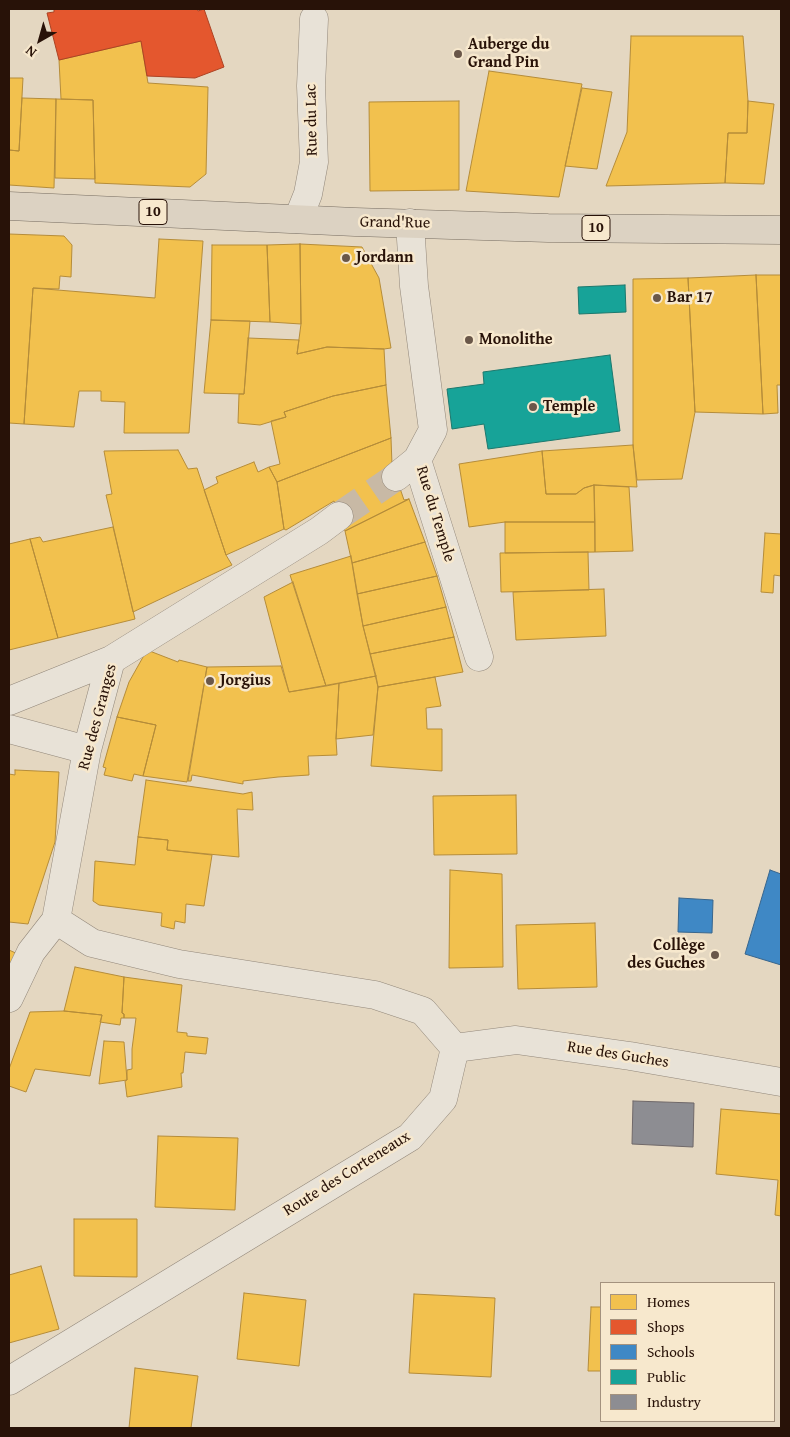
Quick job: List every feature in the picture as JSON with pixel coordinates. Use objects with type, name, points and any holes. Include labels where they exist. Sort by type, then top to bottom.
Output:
[{"type":"main road","name":"Grand'Rue","points":[[9,206],[548,228],[781,230]]},
{"type":"street","name":"Rue du Lac","points":[[298,219],[308,194],[314,162],[309,12]]},
{"type":"street","name":"Rue du Temple","points":[[410,223],[414,286],[434,430],[417,460],[479,657]]},
{"type":"street","points":[[396,477],[417,460]]},
{"type":"street","name":"Rue des Granges","points":[[56,920],[87,750],[111,660],[319,531],[340,516]]},
{"type":"street","points":[[9,701],[111,660]]},
{"type":"street","points":[[9,729],[87,750]]},
{"type":"street","points":[[9,998],[31,952],[56,920],[92,944],[169,962],[375,995],[423,1011],[455,1048]]},
{"type":"street","name":"Rue des Guches","points":[[455,1048],[516,1040],[630,1056],[781,1082]]},
{"type":"street","name":"Route des Corteneaux","points":[[9,1381],[410,1137],[443,1099],[455,1048]]},
{"type":"building: Homes","points":[[631,36],[743,36],[748,101],[747,133],[728,133],[725,183],[606,186],[627,132]]},
{"type":"building: Homes","points":[[141,41],[148,83],[208,87],[206,174],[190,187],[95,183],[93,100],[61,99],[59,60]]},
{"type":"building: Homes","points":[[489,71],[582,84],[559,197],[466,191]]},
{"type":"building: Homes","points":[[9,78],[23,78],[19,151],[9,150]]},
{"type":"building: Homes","points":[[582,88],[612,92],[597,169],[565,166]]},
{"type":"building: Homes","points":[[22,98],[56,99],[54,188],[9,185],[9,150],[19,151]]},
{"type":"building: Homes","points":[[56,99],[93,100],[95,179],[55,178]]},
{"type":"building: Homes","points":[[459,101],[459,190],[370,191],[369,102]]},
{"type":"building: Homes","points":[[748,101],[774,104],[764,184],[725,183],[728,133],[747,133]]},
{"type":"building: Homes","points":[[9,234],[64,236],[72,245],[71,277],[60,276],[59,289],[33,288],[24,424],[9,423]]},
{"type":"building: Homes","points":[[159,239],[203,241],[189,433],[124,433],[125,402],[101,401],[101,391],[79,391],[74,427],[24,424],[33,288],[155,298]]},
{"type":"building: Homes","points":[[300,244],[362,247],[379,278],[391,348],[327,347],[297,354],[301,324]]},
{"type":"building: Homes","points":[[300,244],[301,324],[270,322],[267,245]]},
{"type":"building: Homes","points":[[212,245],[267,245],[270,322],[211,320]]},
{"type":"building: Homes","points":[[756,275],[781,275],[781,385],[777,385],[778,413],[763,414]]},
{"type":"building: Homes","points":[[756,275],[763,414],[695,412],[688,278]]},
{"type":"building: Homes","points":[[688,278],[695,412],[682,479],[637,480],[633,445],[633,279]]},
{"type":"building: Homes","points":[[211,320],[250,321],[244,394],[204,393]]},
{"type":"building: Homes","points":[[248,338],[299,340],[297,354],[327,347],[384,349],[386,385],[333,396],[284,412],[286,417],[260,425],[238,423],[239,394],[244,394]]},
{"type":"building: Homes","points":[[386,385],[391,438],[277,482],[269,467],[280,464],[271,421],[286,417],[284,412],[333,396]]},
{"type":"building: Homes","points":[[391,438],[392,465],[404,500],[409,499],[345,531],[334,501],[286,530],[284,529],[277,482]]},
{"type":"building: Homes","points":[[633,445],[637,487],[594,485],[584,488],[576,494],[546,494],[542,451]]},
{"type":"building: Homes","points":[[178,450],[188,469],[197,468],[226,555],[232,565],[133,612],[106,495],[112,494],[104,451]]},
{"type":"building: Homes","points":[[542,451],[546,494],[576,494],[584,488],[594,485],[595,522],[505,522],[469,527],[459,464]]},
{"type":"building: Homes","points":[[254,462],[258,472],[269,467],[277,482],[284,529],[226,555],[204,490],[218,483],[216,477]]},
{"type":"building: Homes","points":[[594,485],[629,487],[633,551],[595,552]]},
{"type":"building: Homes","points":[[409,499],[425,542],[352,563],[345,531]]},
{"type":"building: Homes","points":[[505,522],[595,522],[595,552],[505,553]]},
{"type":"building: Homes","points":[[113,527],[135,619],[58,638],[30,539],[40,537],[43,542]]},
{"type":"building: Homes","points":[[765,533],[781,534],[781,576],[774,575],[773,593],[761,592]]},
{"type":"building: Homes","points":[[30,539],[58,638],[9,650],[9,544]]},
{"type":"building: Homes","points":[[425,542],[437,576],[357,594],[352,563]]},
{"type":"building: Homes","points":[[588,552],[589,590],[501,592],[500,553]]},
{"type":"building: Homes","points":[[351,556],[363,626],[376,676],[326,686],[290,575]]},
{"type":"building: Homes","points":[[437,576],[446,607],[363,626],[357,594]]},
{"type":"building: Homes","points":[[293,582],[326,686],[289,692],[264,597]]},
{"type":"building: Homes","points":[[604,589],[606,636],[516,640],[513,592]]},
{"type":"building: Homes","points":[[446,607],[454,637],[370,654],[363,626]]},
{"type":"building: Homes","points":[[454,637],[463,672],[378,687],[370,654]]},
{"type":"building: Homes","points":[[147,650],[178,662],[179,660],[207,667],[187,782],[143,776],[156,725],[117,717],[129,682]]},
{"type":"building: Homes","points":[[281,666],[289,692],[339,683],[337,755],[308,756],[309,775],[243,781],[243,784],[192,775],[191,781],[188,781],[207,667]]},
{"type":"building: Homes","points":[[376,676],[378,687],[373,735],[336,739],[339,683]]},
{"type":"building: Homes","points":[[435,677],[441,706],[426,708],[427,729],[442,729],[442,771],[371,766],[378,687]]},
{"type":"building: Homes","points":[[117,717],[156,725],[143,776],[134,774],[132,781],[104,775],[106,768],[103,767]]},
{"type":"building: Homes","points":[[15,770],[59,772],[55,842],[28,924],[9,922],[9,774],[15,775]]},
{"type":"building: Homes","points":[[146,780],[243,794],[252,792],[253,810],[237,809],[239,857],[167,850],[168,840],[138,837]]},
{"type":"building: Homes","points":[[516,795],[517,854],[434,855],[433,796]]},
{"type":"building: Homes","points":[[138,837],[168,840],[167,850],[212,855],[204,906],[186,904],[185,923],[175,921],[174,929],[161,926],[162,913],[99,905],[93,901],[95,861],[135,865]]},
{"type":"building: Homes","points":[[450,870],[502,874],[503,967],[449,968]]},
{"type":"building: Homes","points":[[595,923],[597,987],[518,989],[516,925]]},
{"type":"building: Homes","points":[[9,950],[20,955],[9,981]]},
{"type":"building: Homes","points":[[75,967],[124,977],[122,1013],[124,1018],[121,1018],[120,1025],[100,1022],[102,1015],[64,1011]]},
{"type":"building: Homes","points":[[124,977],[182,985],[177,1032],[187,1033],[187,1036],[208,1038],[206,1054],[185,1052],[183,1073],[181,1073],[182,1087],[127,1097],[125,1081],[127,1080],[127,1070],[132,1069],[132,1049],[136,1018],[124,1018],[122,1013]]},
{"type":"building: Homes","points":[[64,1011],[102,1015],[90,1076],[35,1069],[26,1092],[9,1086],[9,1069],[30,1012]]},
{"type":"building: Homes","points":[[104,1041],[124,1042],[127,1080],[99,1084]]},
{"type":"building: Homes","points":[[721,1109],[781,1114],[781,1216],[775,1215],[778,1180],[716,1174]]},
{"type":"building: Homes","points":[[158,1136],[238,1138],[235,1210],[155,1207]]},
{"type":"building: Homes","points":[[74,1219],[137,1219],[137,1277],[74,1276]]},
{"type":"building: Homes","points":[[41,1266],[59,1329],[9,1343],[9,1275]]},
{"type":"building: Homes","points":[[244,1293],[306,1300],[299,1366],[237,1359]]},
{"type":"building: Homes","points":[[414,1294],[495,1298],[491,1377],[409,1373]]},
{"type":"building: Homes","points":[[591,1307],[600,1307],[600,1371],[588,1371]]},
{"type":"building: Homes","points":[[135,1368],[198,1376],[191,1428],[129,1428]]},
{"type":"building: Shops","points":[[54,9],[197,9],[198,11],[204,9],[224,67],[195,78],[147,76],[141,41],[59,60],[47,13],[54,12]]},
{"type":"building: Schools","points":[[770,870],[781,874],[781,965],[745,954]]},
{"type":"building: Schools","points":[[679,898],[713,900],[712,933],[678,932]]},
{"type":"building: Public","points":[[625,285],[626,312],[579,314],[578,287]]},
{"type":"building: Public","name":"Temple","points":[[610,355],[620,431],[488,449],[484,424],[452,429],[447,389],[484,384],[483,372]]},
{"type":"building: Industry","points":[[633,1101],[694,1103],[693,1147],[632,1144]]},
{"type":"tunnel","points":[[339,516],[396,477]]},
{"type":"place","name":"Auberge du Grand Pin","points":[[458,54]]},
{"type":"place","name":"Jordann","points":[[346,258]]},
{"type":"place","name":"Bar 17","points":[[657,298]]},
{"type":"place","name":"Monolithe","points":[[469,340]]},
{"type":"place","name":"Temple","points":[[533,407]]},
{"type":"place","name":"Jorgius","points":[[210,681]]},
{"type":"place","name":"Collège des Guches","points":[[715,955]]}]
